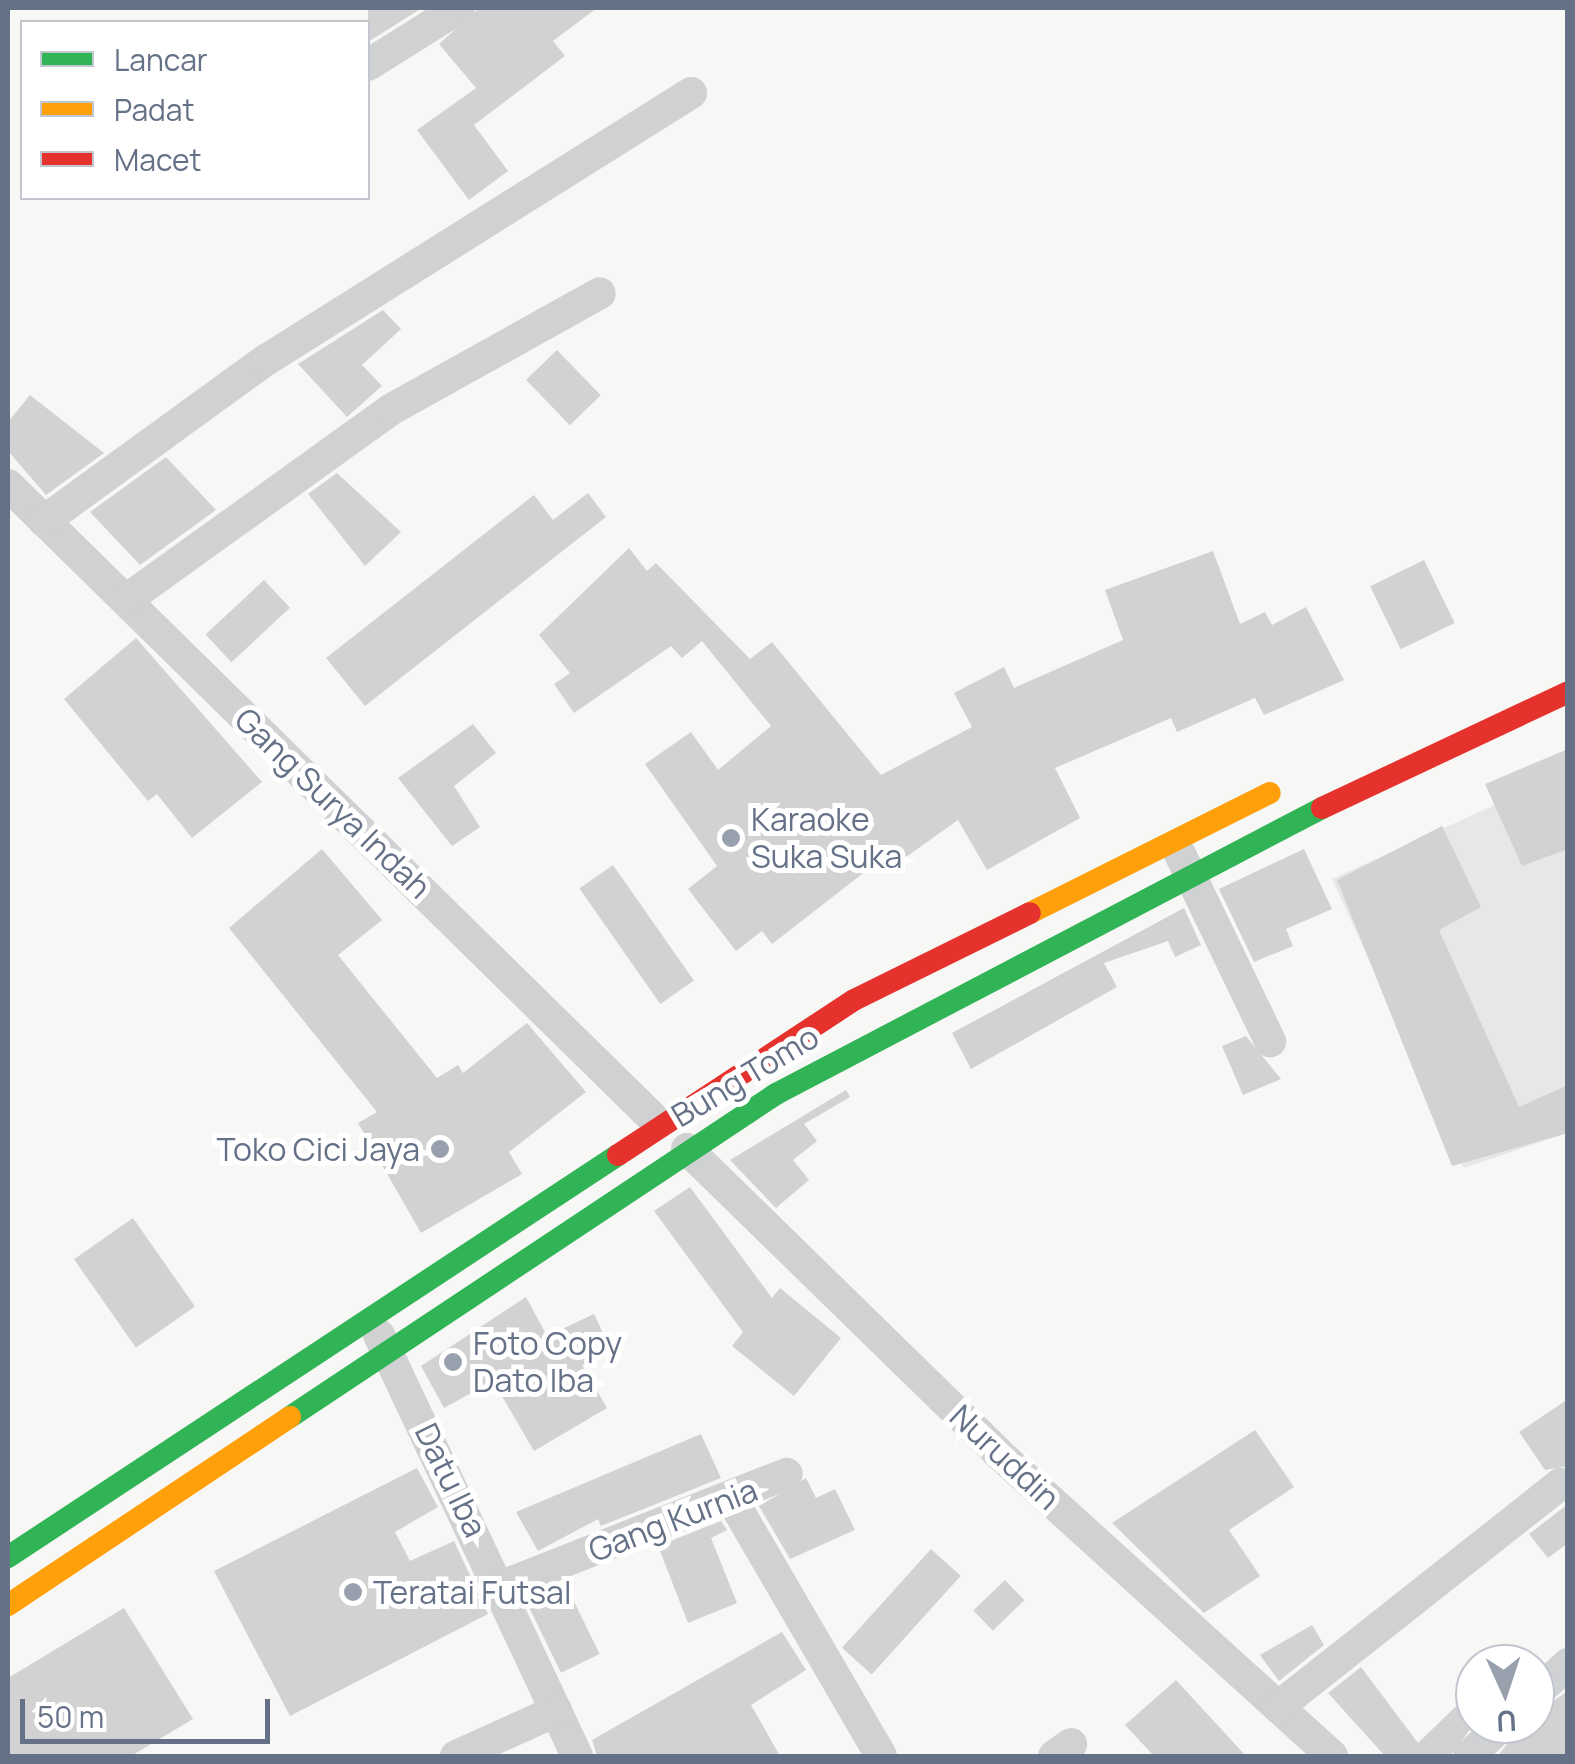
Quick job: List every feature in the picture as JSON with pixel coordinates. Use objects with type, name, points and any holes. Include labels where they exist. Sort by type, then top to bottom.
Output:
[{"type":"main road","name":"Bung Tomo","points":[[8,1605],[223,1454],[388,1349],[686,1149],[1190,870],[1482,718],[1568,692]]},
{"type":"main road","name":"Bung Tomo","points":[[8,1557],[203,1421],[367,1317],[657,1122],[898,975],[1170,837],[1288,785]]},
{"type":"main road","points":[[203,1421],[223,1454]]},
{"type":"street","points":[[370,63],[460,8]]},
{"type":"street","points":[[44,521],[266,360],[690,93]]},
{"type":"street","points":[[126,600],[390,410],[600,293]]},
{"type":"street","name":"Gang Surya Indah","points":[[8,484],[657,1122]]},
{"type":"street","points":[[1170,837],[1190,870],[1270,1041]]},
{"type":"street","name":"Nuruddin","points":[[686,1149],[997,1452],[1332,1756]]},
{"type":"street","name":"Datu Iba","points":[[367,1317],[388,1349],[502,1586],[577,1756]]},
{"type":"street","name":"Gang Kurnia","points":[[502,1586],[787,1474]]},
{"type":"street","points":[[1278,1708],[1560,1484]]},
{"type":"street","points":[[732,1498],[881,1756]]},
{"type":"street","points":[[456,1756],[556,1711]]},
{"type":"shaded area","points":[[1567,772],[1567,1133],[1464,1168],[1332,879]]},
{"type":"building","points":[[368,8],[422,8],[370,41]]},
{"type":"building","points":[[479,8],[597,8],[553,41],[565,56],[474,125],[508,171],[469,200],[417,130],[476,88],[439,44]]},
{"type":"building","points":[[383,310],[401,329],[362,365],[382,386],[347,417],[298,364]]},
{"type":"building","points":[[557,350],[601,395],[570,425],[526,380]]},
{"type":"building","points":[[30,395],[104,453],[46,495],[8,451],[8,422]]},
{"type":"building","points":[[166,457],[216,510],[140,565],[90,512]]},
{"type":"building","points":[[337,473],[401,532],[365,566],[308,494]]},
{"type":"building","points":[[588,493],[606,517],[365,706],[326,658],[534,495],[553,520]]},
{"type":"building","points":[[629,548],[647,571],[656,563],[750,659],[772,642],[881,775],[972,727],[954,693],[1004,667],[1014,688],[1123,640],[1105,590],[1213,551],[1240,624],[1265,612],[1272,625],[1306,607],[1344,680],[1264,715],[1255,698],[1177,732],[1171,718],[1055,768],[1080,818],[987,870],[958,820],[892,867],[884,857],[772,944],[762,931],[736,951],[688,889],[717,866],[645,764],[691,732],[718,770],[771,726],[702,641],[682,658],[671,646],[574,713],[554,684],[570,673],[539,635]]},
{"type":"building","points":[[1424,560],[1455,623],[1401,649],[1370,586]]},
{"type":"building","points":[[264,580],[290,608],[231,662],[205,635]]},
{"type":"building","points":[[136,638],[262,782],[192,838],[157,794],[148,801],[64,699]]},
{"type":"building","points":[[473,724],[496,753],[454,786],[480,827],[452,846],[398,778]]},
{"type":"building","points":[[1568,749],[1568,849],[1522,866],[1485,784]]},
{"type":"building","points":[[1442,826],[1481,907],[1439,930],[1519,1107],[1568,1085],[1568,1133],[1452,1166],[1337,880]]},
{"type":"building","points":[[322,849],[382,920],[338,955],[437,1078],[458,1065],[463,1073],[527,1023],[586,1092],[509,1152],[522,1174],[421,1233],[358,1123],[377,1112],[229,928]]},
{"type":"building","points":[[1304,849],[1332,909],[1286,929],[1293,946],[1254,962],[1219,889]]},
{"type":"building","points":[[613,865],[694,981],[660,1004],[579,889]]},
{"type":"building","points":[[1184,908],[1201,945],[1175,957],[1168,941],[1104,963],[1117,987],[971,1069],[952,1033]]},
{"type":"building","points":[[1246,1036],[1281,1079],[1243,1095],[1222,1046]]},
{"type":"building","points":[[846,1090],[850,1097],[804,1124],[817,1141],[793,1160],[809,1180],[776,1208],[730,1160]]},
{"type":"building","points":[[690,1187],[772,1298],[780,1288],[841,1338],[794,1396],[732,1346],[743,1332],[654,1211]]},
{"type":"building","points":[[133,1218],[195,1306],[136,1348],[74,1259]]},
{"type":"building","points":[[526,1297],[547,1336],[594,1314],[612,1352],[582,1365],[607,1408],[534,1451],[493,1381],[444,1408],[421,1366]]},
{"type":"building","points":[[1568,1399],[1568,1466],[1545,1470],[1519,1432]]},
{"type":"building","points":[[1255,1430],[1294,1487],[1229,1530],[1260,1576],[1204,1613],[1112,1523]]},
{"type":"building","points":[[701,1434],[721,1478],[601,1526],[598,1519],[538,1551],[516,1512]]},
{"type":"building","name":"Teratai Futsal","points":[[417,1468],[438,1507],[395,1532],[410,1561],[454,1541],[488,1614],[290,1716],[214,1571]]},
{"type":"building","points":[[806,1478],[816,1498],[835,1489],[855,1530],[790,1559],[759,1506]]},
{"type":"building","points":[[1568,1504],[1568,1543],[1548,1558],[1529,1534]]},
{"type":"building","points":[[721,1521],[727,1530],[711,1538],[737,1603],[688,1623],[658,1546]]},
{"type":"building","points":[[931,1549],[961,1576],[872,1675],[842,1648]]},
{"type":"building","points":[[1005,1580],[1024,1600],[993,1631],[973,1611]]},
{"type":"building","points":[[565,1583],[600,1654],[561,1673],[526,1602]]},
{"type":"building","points":[[124,1608],[193,1719],[131,1756],[8,1756],[8,1678]]},
{"type":"building","points":[[1312,1625],[1324,1645],[1279,1681],[1260,1655]]},
{"type":"building","points":[[782,1632],[806,1670],[751,1705],[780,1756],[597,1756],[592,1740]]},
{"type":"building","points":[[1361,1667],[1418,1743],[1455,1707],[1455,1744],[1459,1744],[1450,1756],[1385,1756],[1328,1693]]},
{"type":"building","points":[[1176,1680],[1246,1756],[1154,1756],[1125,1725]]},
{"type":"building","points":[[1568,1691],[1568,1756],[1498,1756],[1507,1744],[1555,1744],[1555,1700]]},
{"type":"traffic: fast","points":[[290,1417],[776,1094],[1322,808]]},
{"type":"traffic: fast","points":[[8,1557],[618,1155]]},
{"type":"traffic: slow","points":[[1030,913],[1270,793]]},
{"type":"traffic: slow","points":[[8,1605],[290,1417]]},
{"type":"traffic: jam","points":[[1322,808],[1568,692]]},
{"type":"traffic: jam","points":[[618,1155],[854,1000],[1030,913]]},
{"type":"place","name":"Karaoke Suka Suka","points":[[731,838]]},
{"type":"place","name":"Toko Cici Jaya","points":[[440,1149]]},
{"type":"place","name":"Foto Copy Dato Iba","points":[[453,1362]]},
{"type":"place","name":"Teratai Futsal","points":[[353,1592]]}]
